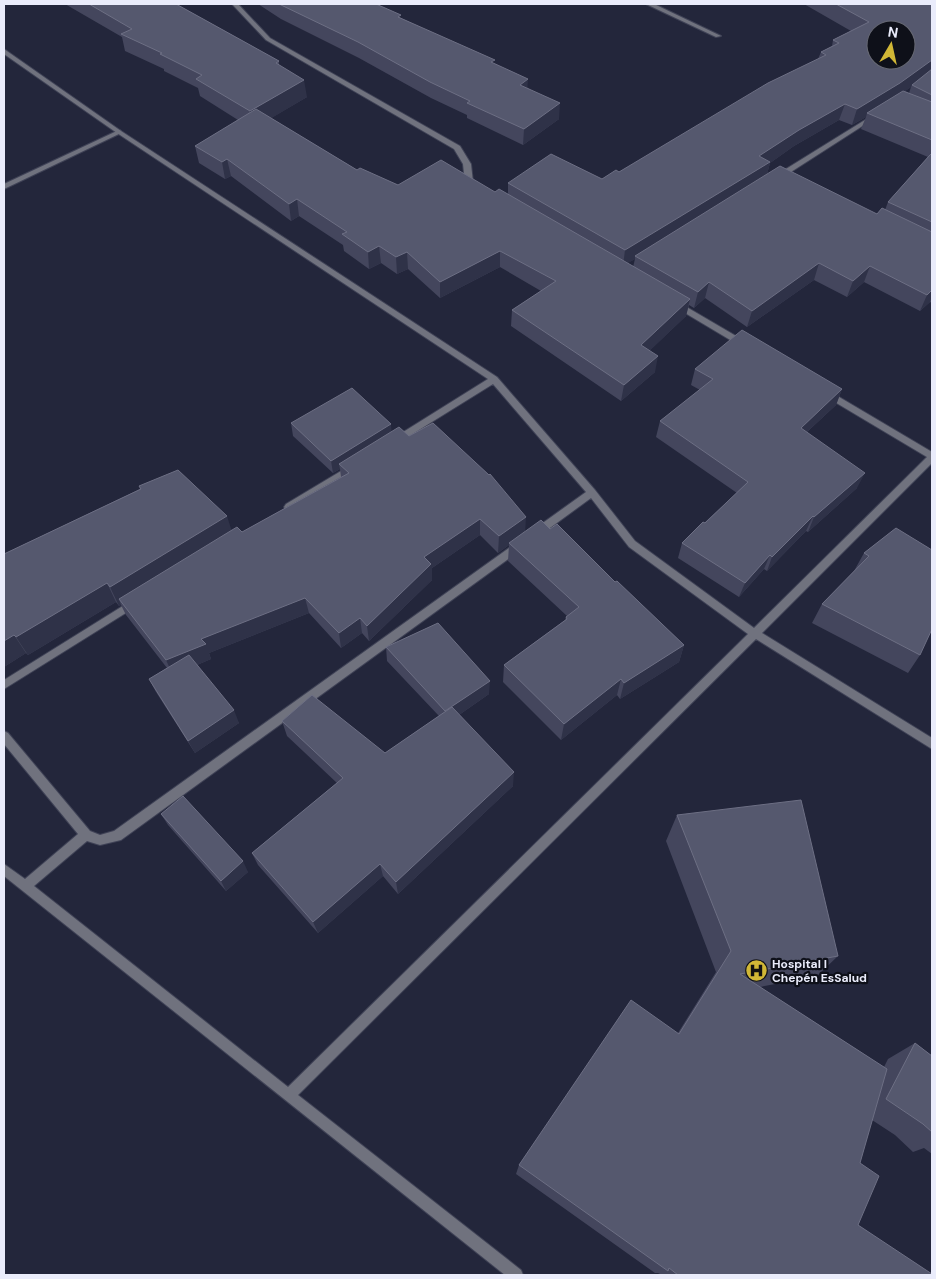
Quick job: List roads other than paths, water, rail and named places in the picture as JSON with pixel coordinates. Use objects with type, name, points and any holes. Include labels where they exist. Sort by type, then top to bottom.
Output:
[{"type":"street","points":[[235,4],[268,39],[457,148],[467,164],[469,184],[486,193]]},
{"type":"street","points":[[649,4],[718,36]]},
{"type":"street","points":[[4,51],[119,132],[494,378],[592,493],[632,544],[754,632],[932,744]]},
{"type":"street","points":[[773,179],[880,113]]},
{"type":"street","points":[[4,187],[119,132]]},
{"type":"street","points":[[781,174],[790,178]]},
{"type":"street","points":[[673,302],[756,352]]},
{"type":"street","points":[[384,447],[494,378]]},
{"type":"street","points":[[289,1094],[932,457],[815,387]]},
{"type":"street","points":[[282,511],[359,463]]},
{"type":"street","points":[[4,736],[86,835],[100,840],[117,836],[592,493]]},
{"type":"street","points":[[4,685],[139,600]]},
{"type":"street","points":[[25,886],[86,835]]},
{"type":"street","points":[[4,870],[516,1275]]},
{"type":"place","name":"Hospital I Chepén EsSalud","points":[[756,971]]}]
